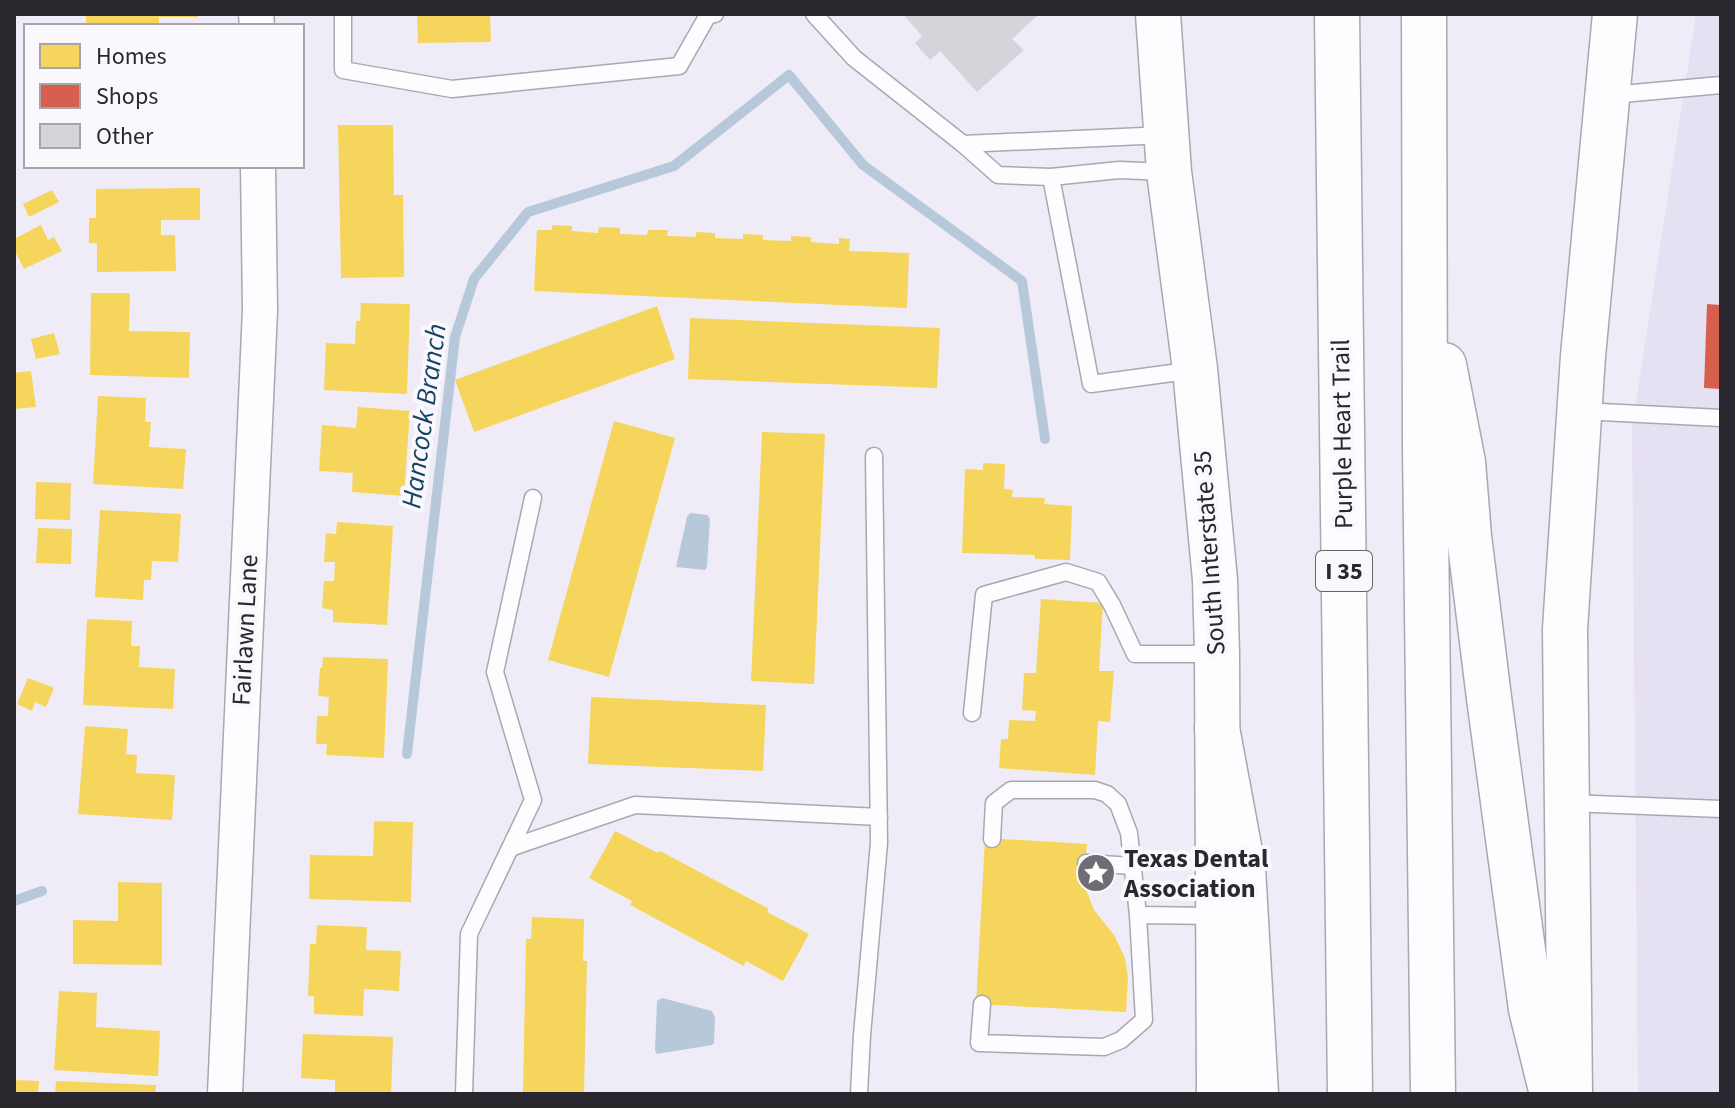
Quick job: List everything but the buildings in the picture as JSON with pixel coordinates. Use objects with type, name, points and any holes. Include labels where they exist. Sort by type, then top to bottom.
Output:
[{"type":"main road","name":"South Interstate 35","points":[[1158,14],[1168,154],[1195,369],[1215,580],[1219,1094]]},
{"type":"main road","name":"Purple Heart Trail","points":[[1337,14],[1350,1094]]},
{"type":"main road","points":[[1424,14],[1433,1094]]},
{"type":"main road","points":[[1570,1094],[1565,629],[1579,411],[1615,14]]},
{"type":"main road","points":[[1424,261],[1463,462],[1469,536],[1504,819],[1531,1009],[1552,1094]]},
{"type":"main road","points":[[1217,728],[1243,868],[1256,1094]]},
{"type":"street","name":"Fairlawn Lane","points":[[225,1094],[260,310],[258,168]]},
{"type":"lane","points":[[343,14],[343,70],[452,89],[679,66],[708,15],[715,14]]},
{"type":"lane","points":[[814,14],[854,58],[998,175],[1051,177],[1119,170],[1168,154]]},
{"type":"lane","points":[[1607,96],[1721,85]]},
{"type":"lane","points":[[963,144],[1168,154]]},
{"type":"lane","points":[[1051,177],[1091,384],[1195,369]]},
{"type":"lane","points":[[1579,411],[1721,418]]},
{"type":"lane","points":[[859,1094],[879,843],[874,456]]},
{"type":"lane","points":[[464,1094],[469,934],[533,800],[495,672],[533,498]]},
{"type":"lane","points":[[972,713],[984,595],[1066,572],[1098,582],[1135,654],[1217,654]]},
{"type":"lane","points":[[982,1004],[979,1043],[1104,1047],[1121,1040],[1144,1020],[1133,866],[1129,833],[1118,804],[1107,794],[1095,790],[1011,790],[994,803],[992,839]]},
{"type":"lane","points":[[1567,803],[1721,809]]},
{"type":"lane","points":[[510,848],[635,805],[879,817]]},
{"type":"lane","points":[[1086,863],[1133,866]]},
{"type":"lane","points":[[1138,915],[1218,916]]},
{"type":"shaded area","points":[[1696,14],[1721,14],[1721,1094],[1638,1094],[1632,428]]},
{"type":"water","points":[[690,513],[707,515],[710,519],[705,570],[676,567]]},
{"type":"water","points":[[662,998],[712,1011],[715,1018],[714,1043],[657,1054],[657,1001]]},
{"type":"waterway","name":"Hancock Branch","points":[[407,754],[455,337],[474,279],[528,212],[674,166],[789,75],[863,165],[1022,281],[1045,439]]},
{"type":"waterway","name":"Hancock Branch","points":[[14,901],[42,891]]},
{"type":"place","name":"Texas Dental Association","points":[[1096,873]]}]
